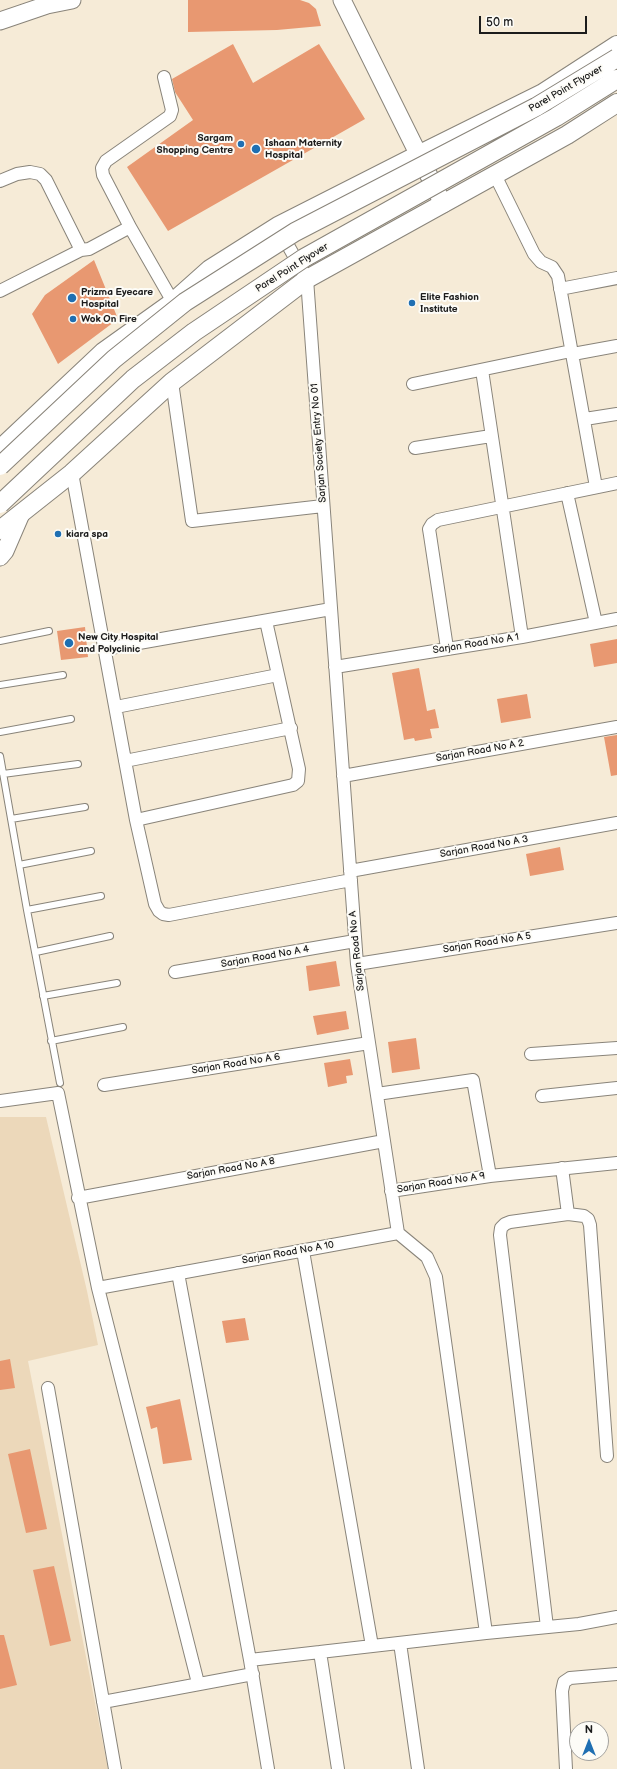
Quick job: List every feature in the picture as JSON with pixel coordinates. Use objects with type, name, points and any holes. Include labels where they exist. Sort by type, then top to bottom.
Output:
[{"type":"main road","points":[[0,448],[103,352],[173,302],[210,268],[278,226],[418,154],[543,93],[617,45]]},
{"type":"main road","name":"Parel Point Flyover","points":[[0,466],[114,359],[185,302],[295,232],[536,107],[617,58]]},
{"type":"main road","name":"Parel Point Flyover","points":[[0,504],[133,379],[194,332],[304,258],[556,117],[617,79]]},
{"type":"main road","points":[[0,530],[72,473],[172,382],[307,279],[567,135],[617,103]]},
{"type":"street","points":[[0,21],[46,2],[72,0]]},
{"type":"street","points":[[342,0],[443,204]]},
{"type":"street","points":[[164,77],[172,110],[170,116],[106,161],[102,168],[103,175],[130,227],[173,302]]},
{"type":"street","points":[[0,181],[17,174],[30,172],[40,174],[46,180],[80,250]]},
{"type":"street","points":[[495,175],[534,254],[541,262],[556,271],[585,419],[596,487]]},
{"type":"street","name":"Sarjan Society Entry No 01","points":[[278,226],[307,279],[335,667]]},
{"type":"street","points":[[0,290],[80,250],[89,249],[130,227]]},
{"type":"street","points":[[560,288],[617,278]]},
{"type":"street","points":[[413,384],[572,352],[617,346]]},
{"type":"street","points":[[482,370],[522,637]]},
{"type":"street","points":[[172,382],[192,521],[323,506]]},
{"type":"street","points":[[585,419],[617,414]]},
{"type":"street","points":[[415,448],[491,436]]},
{"type":"street","points":[[72,473],[136,820],[296,784],[298,781],[300,773],[266,621]]},
{"type":"street","points":[[447,648],[429,529],[432,524],[438,520],[502,506],[617,484]]},
{"type":"street","points":[[567,493],[596,623]]},
{"type":"street","points":[[0,557],[5,551],[21,514]]},
{"type":"street","points":[[105,649],[331,609]]},
{"type":"street","name":"Sarjan Road No A 1","points":[[335,667],[522,637],[617,619]]},
{"type":"street","name":"Sarjan Road No A","points":[[335,667],[357,964],[398,1233]]},
{"type":"street","points":[[116,707],[278,675]]},
{"type":"street","name":"Sarjan Road No A 2","points":[[343,776],[617,727]]},
{"type":"street","points":[[125,761],[290,728]]},
{"type":"street","name":"Sarjan Road No A 3","points":[[136,820],[155,904],[159,911],[169,915],[350,875],[617,823]]},
{"type":"street","name":"Sarjan Road No A 5","points":[[357,964],[617,923]]},
{"type":"street","name":"Sarjan Road No A 4","points":[[175,972],[355,941]]},
{"type":"street","name":"Sarjan Road No A 6","points":[[104,1085],[369,1043]]},
{"type":"street","points":[[531,1054],[617,1048]]},
{"type":"street","points":[[377,1094],[474,1080],[490,1176]]},
{"type":"street","points":[[542,1096],[617,1088]]},
{"type":"street","points":[[0,1101],[58,1093],[78,1198],[98,1288],[198,1683]]},
{"type":"street","name":"Sarjan Road No A 8","points":[[78,1198],[384,1141]]},
{"type":"street","name":"Sarjan Road No A 9","points":[[391,1191],[490,1176],[617,1163]]},
{"type":"street","points":[[562,1168],[568,1214]]},
{"type":"street","points":[[547,1627],[500,1235],[501,1228],[505,1224],[568,1214],[584,1216],[588,1219],[590,1225],[607,1456]]},
{"type":"street","points":[[398,1233],[427,1257],[436,1277],[486,1633]]},
{"type":"street","name":"Sarjan Road No A 10","points":[[98,1288],[398,1233]]},
{"type":"street","points":[[303,1251],[372,1646]]},
{"type":"street","points":[[178,1273],[253,1674],[268,1769]]},
{"type":"street","points":[[48,1388],[115,1769]]},
{"type":"street","points":[[250,1660],[579,1624],[617,1616]]},
{"type":"street","points":[[400,1643],[418,1769]]},
{"type":"street","points":[[320,1652],[338,1769]]},
{"type":"street","points":[[103,1702],[198,1683],[253,1674]]},
{"type":"street","points":[[566,1769],[562,1691],[564,1682],[570,1678],[617,1674]]},
{"type":"lane","points":[[0,641],[48,631]]},
{"type":"lane","points":[[0,686],[63,675]]},
{"type":"lane","points":[[0,732],[71,719]]},
{"type":"lane","points":[[0,756],[51,1041],[60,1082]]},
{"type":"lane","points":[[3,774],[78,764]]},
{"type":"lane","points":[[11,819],[85,807]]},
{"type":"lane","points":[[19,865],[91,851]]},
{"type":"lane","points":[[27,910],[101,896]]},
{"type":"lane","points":[[36,952],[110,936]]},
{"type":"lane","points":[[43,996],[117,983]]},
{"type":"lane","points":[[51,1041],[123,1028]]},
{"type":"shaded area","points":[[0,1117],[46,1117],[87,1291],[98,1345],[28,1361],[108,1769],[0,1769]]},
{"type":"building","points":[[188,0],[300,0],[309,3],[316,9],[321,26],[277,30],[188,32]]},
{"type":"building","name":"Sargam Shopping Centre","points":[[233,44],[253,83],[319,44],[365,119],[168,231],[127,167],[193,120],[175,92],[172,79]]},
{"type":"building","points":[[94,260],[118,319],[58,364],[32,314],[45,295]]},
{"type":"building","points":[[85,627],[88,657],[61,660],[57,631]]},
{"type":"building","points":[[617,639],[617,663],[594,667],[590,644]]},
{"type":"building","points":[[419,668],[427,711],[435,709],[439,728],[430,729],[432,738],[415,741],[414,738],[404,740],[392,673]]},
{"type":"building","points":[[527,694],[531,718],[501,723],[497,699]]},
{"type":"building","points":[[617,735],[617,775],[611,776],[604,737]]},
{"type":"building","points":[[560,847],[564,870],[530,876],[526,854]]},
{"type":"building","points":[[336,961],[340,986],[309,991],[306,966]]},
{"type":"building","points":[[346,1011],[349,1029],[317,1035],[313,1016]]},
{"type":"building","points":[[416,1038],[420,1069],[392,1073],[388,1042]]},
{"type":"building","points":[[350,1059],[353,1075],[346,1076],[347,1083],[328,1087],[324,1063]]},
{"type":"building","points":[[245,1318],[249,1340],[226,1343],[222,1321]]},
{"type":"building","points":[[10,1359],[15,1388],[0,1390],[0,1361]]},
{"type":"building","points":[[180,1399],[192,1460],[163,1464],[157,1427],[151,1429],[146,1407]]},
{"type":"building","points":[[30,1449],[47,1529],[26,1533],[8,1454]]},
{"type":"building","points":[[54,1566],[71,1641],[50,1646],[33,1570]]},
{"type":"building","points":[[0,1635],[4,1635],[17,1685],[0,1689]]},
{"type":"place","name":"Sargam Shopping Centre","points":[[241,144]]},
{"type":"place","name":"Ishaan Maternity Hospital","points":[[256,149]]},
{"type":"place","name":"Prizma Eyecare Hospital","points":[[72,298]]},
{"type":"place","name":"Elite Fashion Institute","points":[[412,303]]},
{"type":"place","name":"Wok On Fire","points":[[73,319]]},
{"type":"place","name":"kiara spa","points":[[58,534]]},
{"type":"place","name":"New City Hospital and Polyclinic","points":[[69,643]]}]
